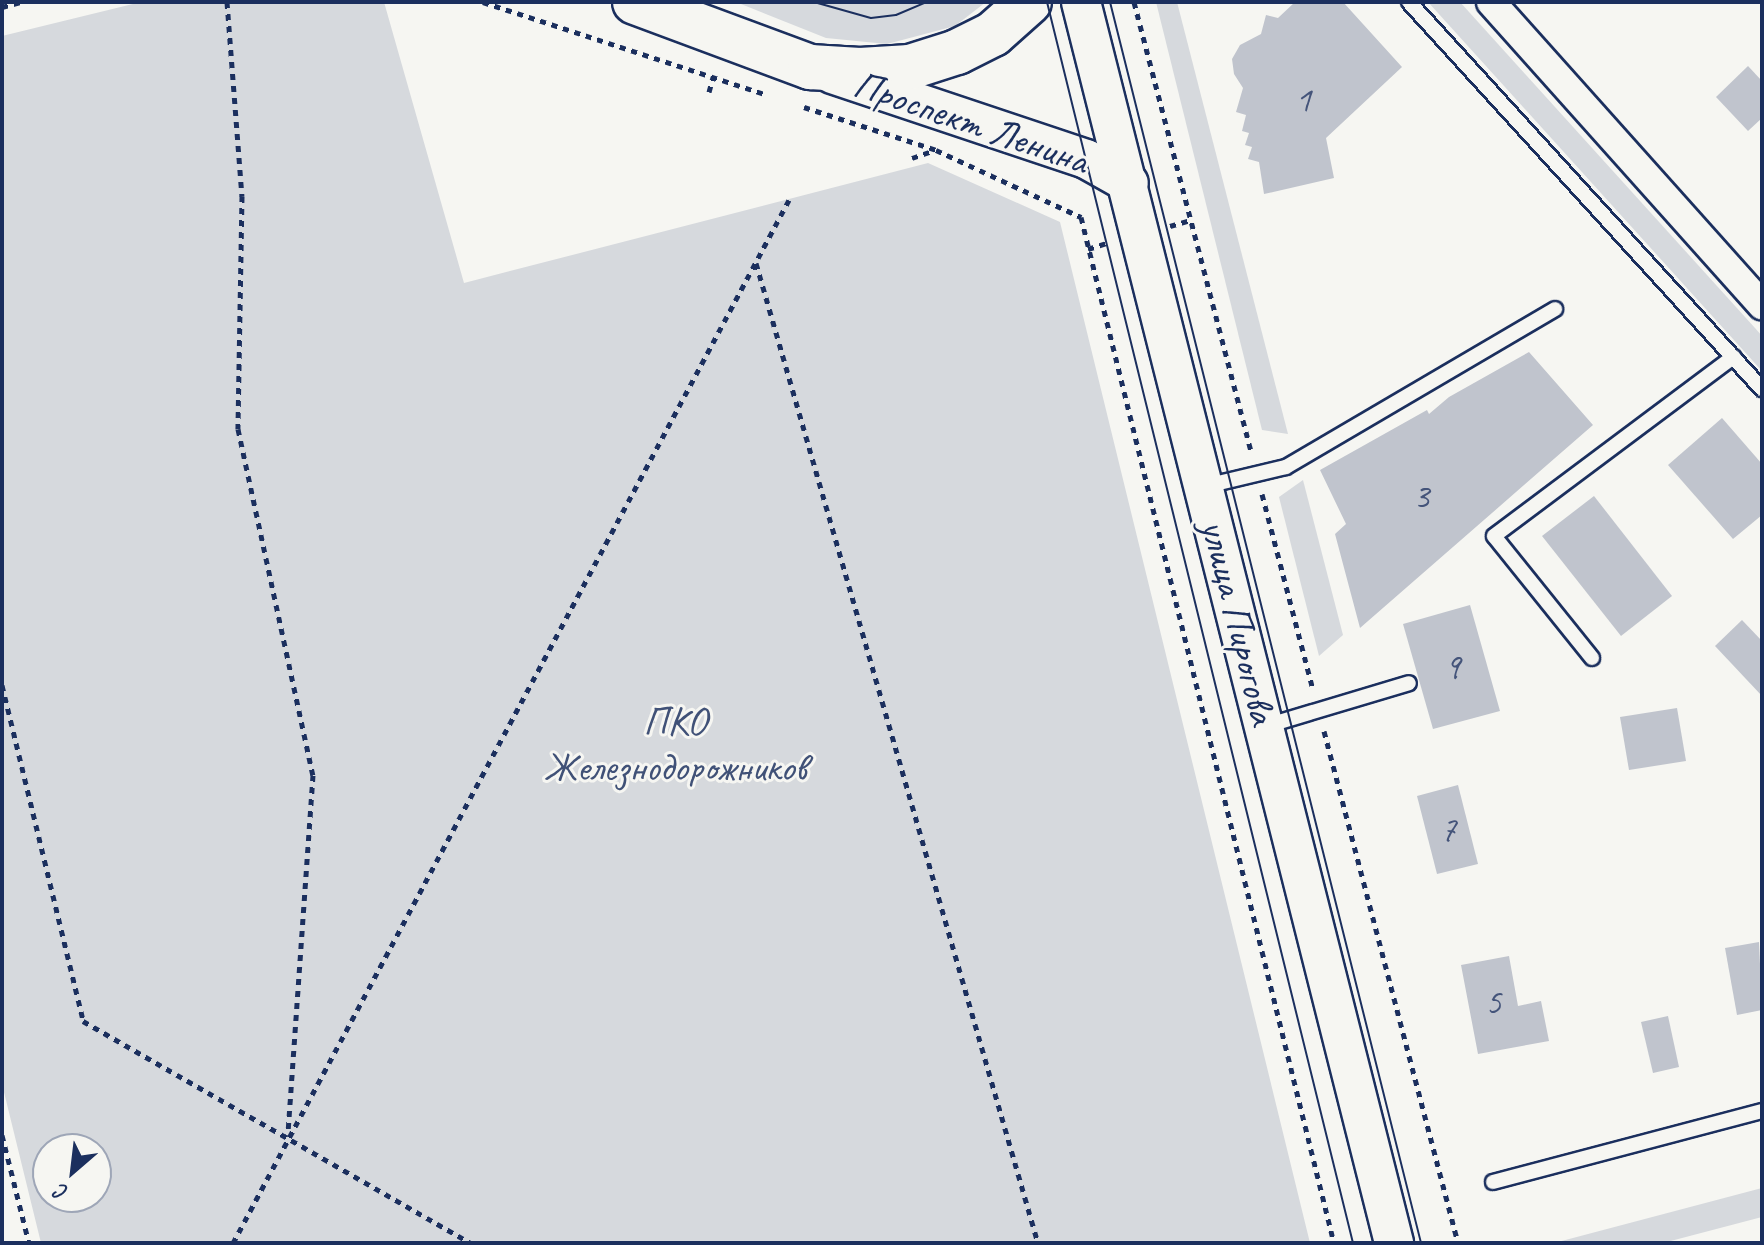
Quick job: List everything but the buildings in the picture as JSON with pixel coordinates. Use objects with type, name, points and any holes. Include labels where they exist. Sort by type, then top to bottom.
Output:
[{"type":"highway","name":"Проспект Ленина","points":[[635,2],[676,11],[799,84],[910,67],[993,34],[1029,2]]},
{"type":"main road","name":"улица Пирогова","points":[[1081,2],[1394,1243]]},
{"type":"main road","name":"Проспект Ленина","points":[[799,84],[1086,159],[1129,183]]},
{"type":"street","points":[[1491,2],[1762,305]]},
{"type":"lane","points":[[1409,2],[1762,389]]},
{"type":"lane","points":[[1205,486],[1286,467],[1555,309]]},
{"type":"lane","points":[[1592,658],[1494,536],[1733,357]]},
{"type":"lane","points":[[1265,726],[1409,683]]},
{"type":"lane","points":[[1493,1182],[1762,1111]]},
{"type":"path","points":[[2,7],[21,2]]},
{"type":"path","points":[[227,2],[242,196],[238,429],[313,775],[288,1139]]},
{"type":"path","points":[[483,2],[772,96]]},
{"type":"path","points":[[1134,2],[1173,151]]},
{"type":"path","points":[[709,92],[713,77]]},
{"type":"path","points":[[799,84],[1081,217],[1334,1243]]},
{"type":"path","points":[[912,158],[936,150]]},
{"type":"path","points":[[233,1243],[789,200]]},
{"type":"path","points":[[756,262],[1038,1243]]},
{"type":"path","points":[[2,685],[83,1021],[471,1243]]},
{"type":"path","points":[[2,1135],[29,1243]]},
{"type":"green space","name":"ПКО Железнодорожников","points":[[141,2],[384,2],[464,283],[928,163],[1060,222],[1310,1243],[41,1243],[34,1213],[112,1213],[112,1133],[32,1133],[32,1206],[2,1084],[2,36]]},
{"type":"green space","points":[[736,2],[986,2],[955,26],[887,44],[826,38]]},
{"type":"green space","points":[[1156,2],[1177,2],[1288,434],[1262,430]]},
{"type":"green space","points":[[1428,2],[1460,2],[1762,336],[1762,371]]},
{"type":"green space","points":[[1303,480],[1343,635],[1319,656],[1279,497]]},
{"type":"green space","points":[[1762,1188],[1762,1217],[1663,1243],[1554,1243]]},
{"type":"tram line","points":[[814,2],[871,18],[896,15],[926,2]]},
{"type":"tram line","points":[[1047,2],[1353,1243]]},
{"type":"tram line","points":[[1110,2],[1421,1243]]}]
